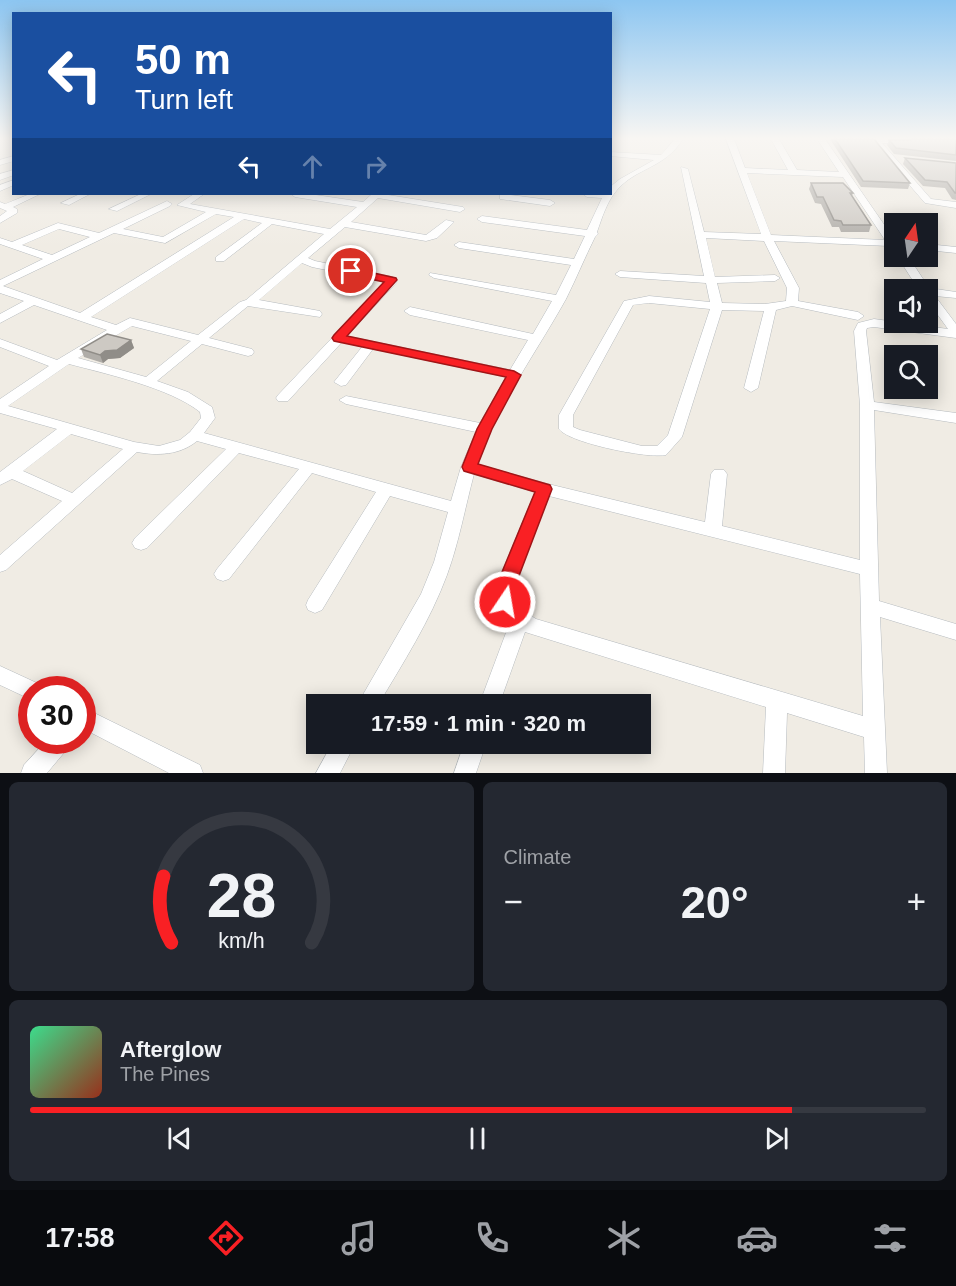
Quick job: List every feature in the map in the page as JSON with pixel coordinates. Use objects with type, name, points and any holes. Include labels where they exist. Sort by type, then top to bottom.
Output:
[{"type":"street","points":[[612,191],[618,184],[634,175]]},
{"type":"street","points":[[686,175],[717,306],[675,437],[661,452],[642,451],[574,434],[566,429],[566,415],[628,303],[643,300],[717,306],[771,307],[792,303],[858,316]]},
{"type":"street","points":[[744,175],[767,237],[793,288],[792,303]]},
{"type":"street","points":[[846,175],[884,231]]},
{"type":"street","points":[[906,175],[928,201],[956,205]]},
{"type":"street","points":[[3,206],[33,195]]},
{"type":"street","points":[[66,203],[84,195]]},
{"type":"street","points":[[114,209],[143,195]]},
{"type":"street","points":[[198,195],[182,205],[330,232]]},
{"type":"street","points":[[301,195],[364,205]]},
{"type":"street","points":[[147,383],[244,304],[250,302],[375,195]]},
{"type":"street","points":[[382,195],[460,209]]},
{"type":"street","points":[[544,214],[555,195]]},
{"type":"street","points":[[373,694],[437,580],[451,540],[470,467],[484,429],[560,298],[593,234],[608,196],[598,195]]},
{"type":"street","points":[[503,197],[550,203]]},
{"type":"street","points":[[0,284],[167,204]]},
{"type":"street","points":[[0,220],[14,211],[3,206]]},
{"type":"street","points":[[113,230],[165,240],[213,212]]},
{"type":"street","points":[[82,317],[241,217]]},
{"type":"street","points":[[482,219],[593,234]]},
{"type":"street","points":[[220,259],[269,222]]},
{"type":"street","points":[[341,223],[426,238],[434,236],[449,222]]},
{"type":"street","points":[[6,245],[58,226],[99,236]]},
{"type":"street","points":[[701,235],[884,244]]},
{"type":"street","points":[[6,245],[52,259]]},
{"type":"street","points":[[459,245],[577,263]]},
{"type":"street","points":[[938,248],[956,250]]},
{"type":"street","points":[[283,398],[392,280],[312,264],[303,257]]},
{"type":"street","points":[[620,273],[711,280],[775,278]]},
{"type":"street","points":[[435,275],[560,298]]},
{"type":"street","points":[[0,289],[115,329]]},
{"type":"street","points":[[938,293],[956,295]]},
{"type":"street","points":[[0,319],[33,300]]},
{"type":"street","points":[[250,302],[316,314]]},
{"type":"street","points":[[751,388],[771,307]]},
{"type":"street","points":[[938,308],[956,333]]},
{"type":"street","points":[[410,311],[536,338]]},
{"type":"street","points":[[0,406],[115,329],[135,322],[248,352]]},
{"type":"street","points":[[876,773],[869,569],[867,405],[860,331],[862,326],[874,323],[956,333]]},
{"type":"street","points":[[338,338],[514,375]]},
{"type":"street","points":[[0,343],[147,383],[203,405],[208,418],[195,435],[185,443],[159,451],[134,447],[0,406]]},
{"type":"street","points":[[342,382],[370,345]]},
{"type":"street","points":[[345,400],[484,429]]},
{"type":"street","points":[[867,405],[956,418]]},
{"type":"street","points":[[5,476],[69,428]]},
{"type":"street","points":[[195,435],[458,509]]},
{"type":"street","points":[[141,543],[237,446]]},
{"type":"street","points":[[0,565],[134,447]]},
{"type":"street","points":[[223,574],[309,467]]},
{"type":"street","points":[[470,467],[544,489],[869,569]]},
{"type":"street","points":[[713,530],[719,474]]},
{"type":"street","points":[[5,476],[74,500]]},
{"type":"street","points":[[315,605],[386,489]]},
{"type":"street","points":[[544,489],[504,589],[505,602],[513,615],[531,626],[875,730]]},
{"type":"street","points":[[871,606],[956,632]]},
{"type":"street","points":[[493,694],[520,620]]},
{"type":"street","points":[[0,675],[18,684]]},
{"type":"street","points":[[774,773],[777,700]]},
{"type":"street","points":[[96,725],[182,771]]},
{"type":"street","points":[[32,773],[49,754]]},
{"type":"street","points":[[327,773],[338,754]]},
{"type":"street","points":[[465,773],[472,754]]},
{"type":"building","points":[[859,175],[904,175],[910,183],[863,181]]},
{"type":"building","points":[[921,175],[956,175],[956,193],[947,182],[925,180]]},
{"type":"building","points":[[811,183],[843,183],[853,193],[850,193],[871,225],[843,225],[841,221],[834,220],[823,197],[817,197]]},
{"type":"building","points":[[107,334],[131,340],[117,350],[105,351],[100,355],[81,349]]},
{"type":"route","points":[[351,271],[392,280],[338,338],[514,375],[484,429],[473,453],[470,467],[544,489],[504,589],[505,602]]}]
